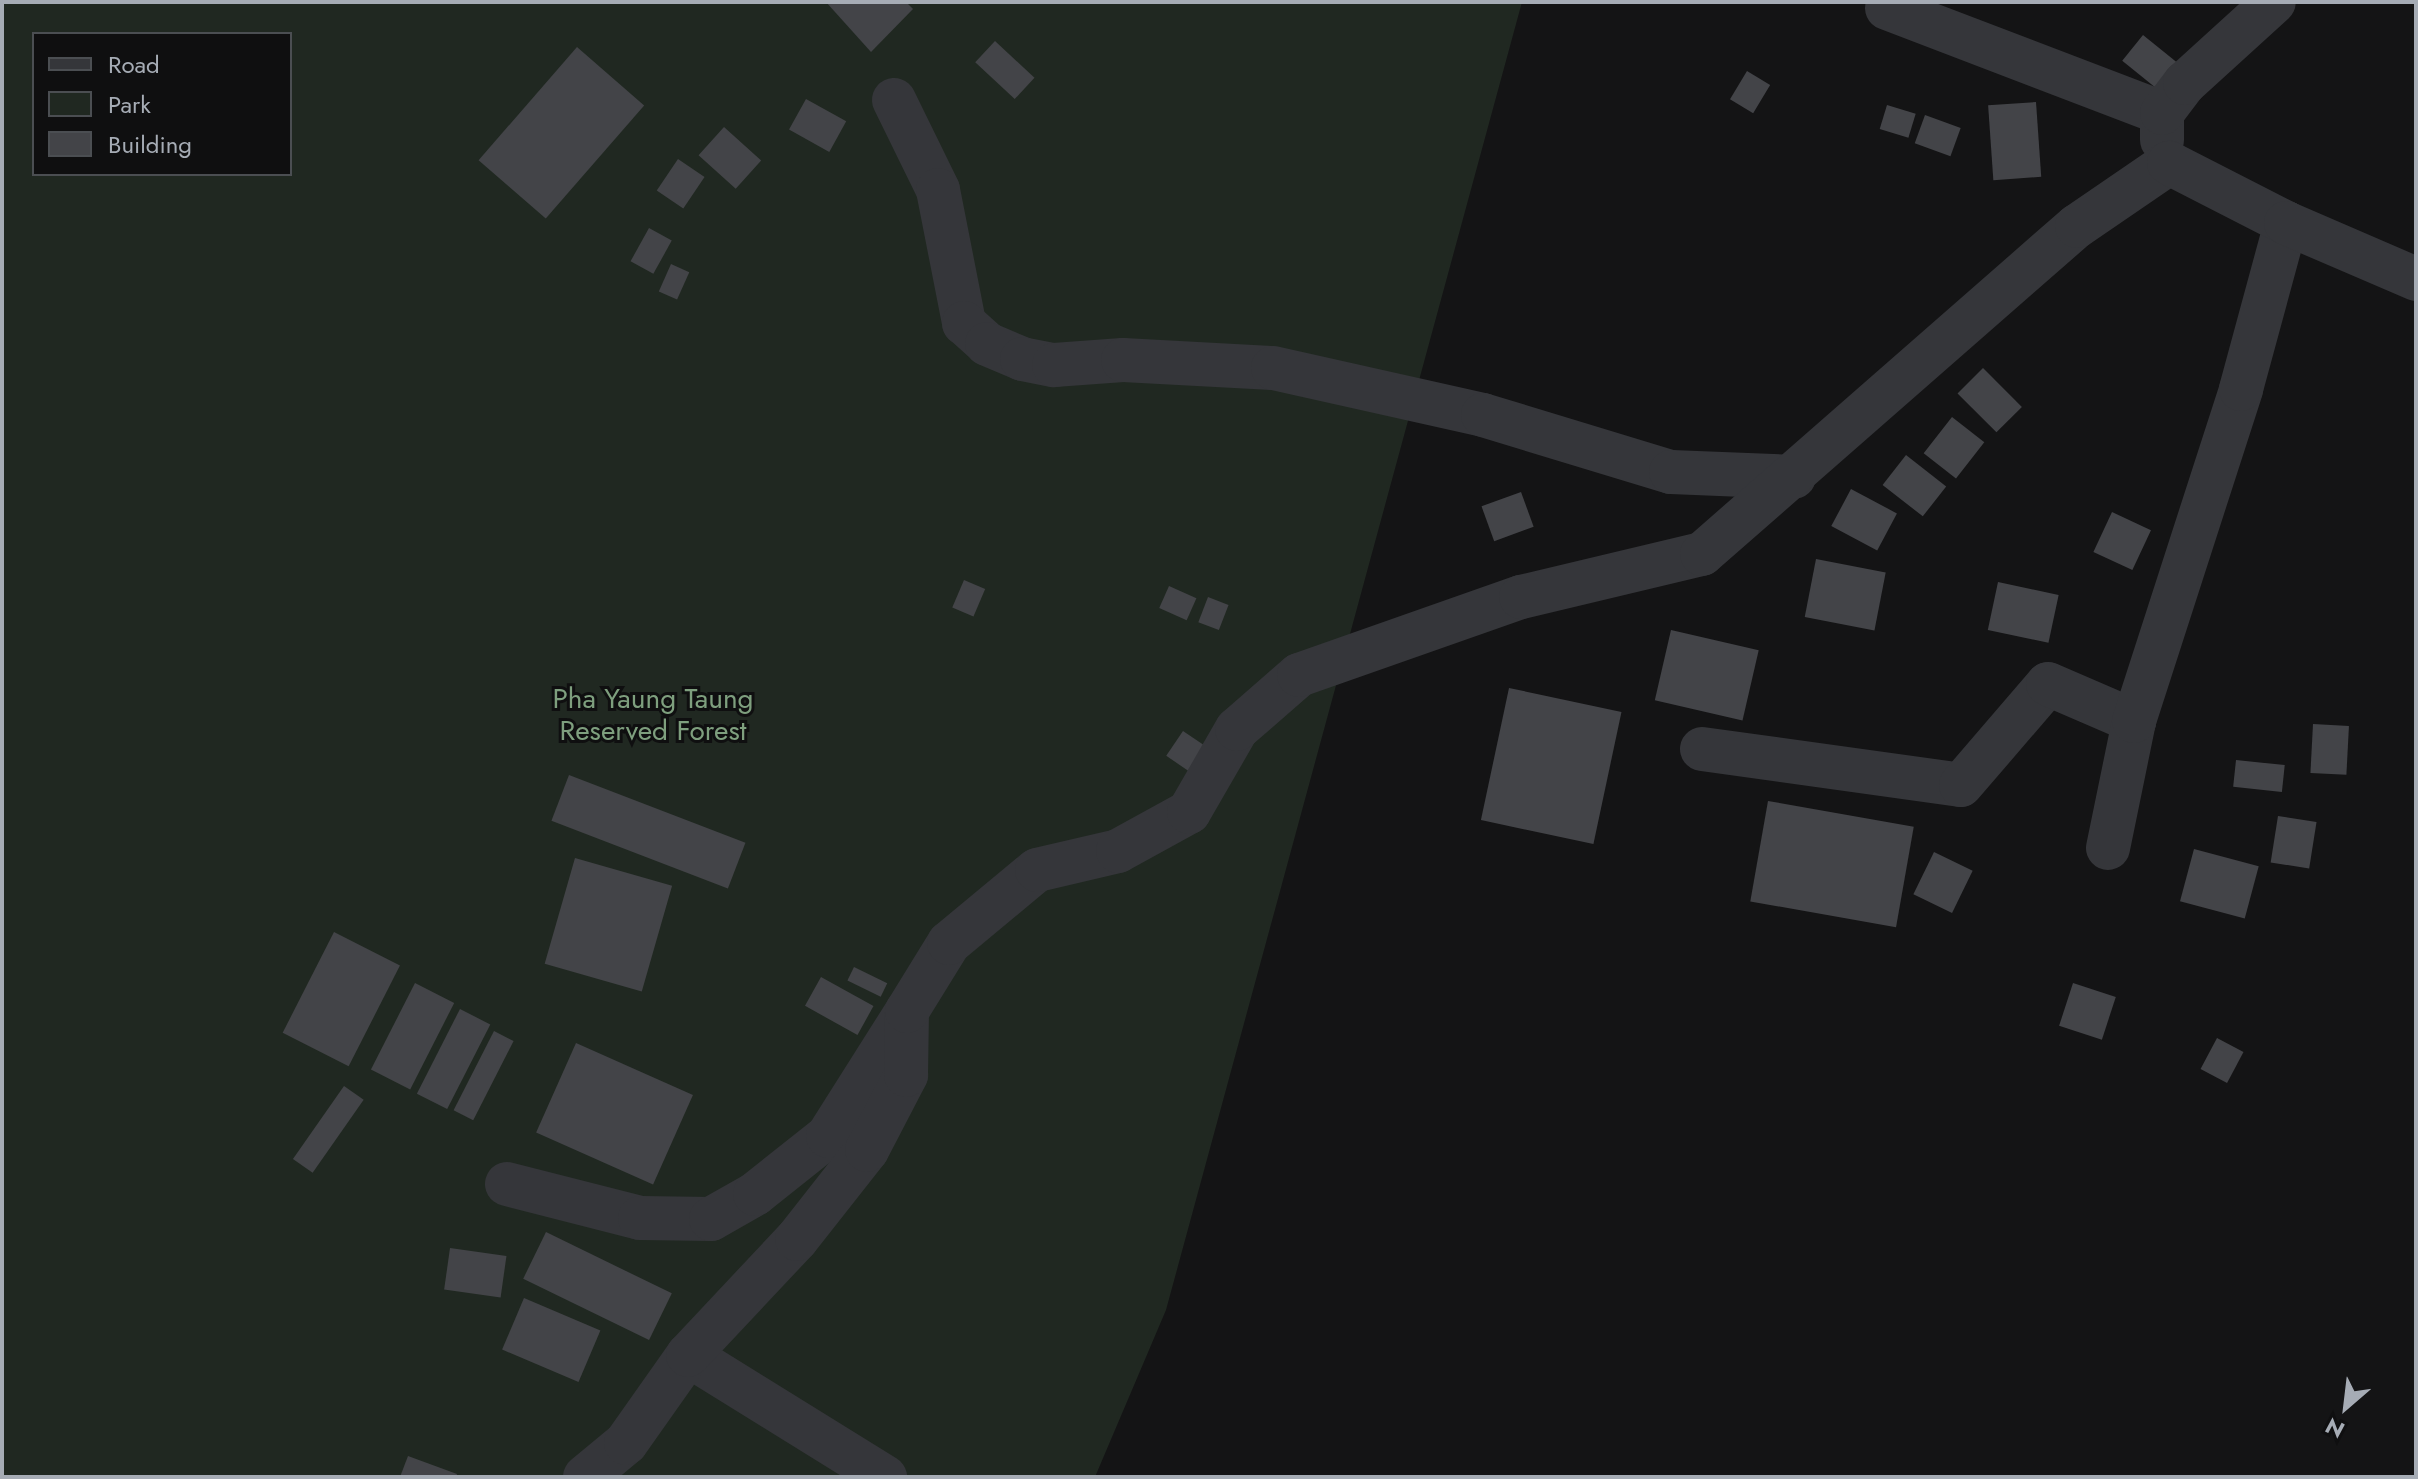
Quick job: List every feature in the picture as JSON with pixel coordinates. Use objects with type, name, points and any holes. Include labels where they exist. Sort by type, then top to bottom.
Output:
[{"type":"street","points":[[2274,2],[2185,83],[2162,113],[2161,135],[2169,163],[2286,223],[2416,279]]},
{"type":"street","points":[[1887,8],[2162,113]]},
{"type":"street","points":[[894,100],[938,190],[964,323],[987,344],[1022,359],[1054,365],[1123,360],[1273,368],[1483,415],[1671,472],[1794,477]]},
{"type":"street","points":[[507,1184],[640,1218],[711,1219],[755,1194],[828,1136],[949,943],[1037,870],[1118,851],[1189,812],[1237,729],[1299,675],[1521,597],[1702,554],[1794,477],[2077,226],[2169,163]]},
{"type":"street","points":[[2108,848],[2134,721],[2241,389],[2286,223]]},
{"type":"street","points":[[1702,749],[1961,785],[2048,684],[2134,721]]},
{"type":"street","points":[[585,1477],[626,1443],[688,1355],[797,1239],[867,1150],[906,1075],[907,1011]]},
{"type":"street","points":[[688,1355],[885,1477]]},
{"type":"green space","name":"Pha Yaung Taung Reserved Forest","points":[[2,2],[1522,2],[1166,1310],[1095,1477],[2,1477]]},
{"type":"building","points":[[826,2],[906,2],[913,9],[871,52]]},
{"type":"building","points":[[2143,35],[2184,68],[2163,94],[2122,61]]},
{"type":"building","points":[[995,41],[1034,78],[1015,99],[975,62]]},
{"type":"building","points":[[577,47],[644,105],[546,219],[479,160]]},
{"type":"building","points":[[1747,71],[1770,85],[1753,113],[1730,99]]},
{"type":"building","points":[[806,99],[846,121],[829,152],[789,130]]},
{"type":"building","points":[[2036,102],[2041,177],[1993,180],[1988,105]]},
{"type":"building","points":[[1887,105],[1916,114],[1908,138],[1880,129]]},
{"type":"building","points":[[1925,115],[1961,128],[1950,156],[1915,143]]},
{"type":"building","points":[[724,127],[761,160],[736,189],[699,155]]},
{"type":"building","points":[[678,159],[705,177],[683,208],[657,191]]},
{"type":"building","points":[[649,228],[672,241],[653,274],[631,261]]},
{"type":"building","points":[[671,264],[689,272],[677,300],[659,291]]},
{"type":"building","points":[[1983,368],[2022,407],[1996,432],[1958,393]]},
{"type":"building","points":[[1952,417],[1984,442],[1956,478],[1924,453]]},
{"type":"building","points":[[1906,455],[1946,486],[1923,516],[1883,485]]},
{"type":"building","points":[[1851,489],[1897,513],[1877,550],[1831,526]]},
{"type":"building","points":[[1521,492],[1534,527],[1494,541],[1482,506]]},
{"type":"building","points":[[2112,512],[2151,530],[2132,570],[2093,552]]},
{"type":"building","points":[[1816,559],[1886,573],[1874,630],[1805,617]]},
{"type":"building","points":[[964,580],[985,589],[973,617],[952,608]]},
{"type":"building","points":[[1998,582],[2059,595],[2048,643],[1988,630]]},
{"type":"building","points":[[1169,586],[1196,598],[1187,620],[1159,608]]},
{"type":"building","points":[[1208,597],[1229,605],[1219,630],[1198,622]]},
{"type":"building","points":[[1671,630],[1759,650],[1742,720],[1655,700]]},
{"type":"building","points":[[1509,688],[1621,712],[1593,844],[1481,820]]},
{"type":"building","points":[[2313,724],[2349,726],[2346,775],[2310,773]]},
{"type":"building","points":[[1183,731],[1211,750],[1194,775],[1166,756]]},
{"type":"building","points":[[2236,760],[2285,765],[2282,792],[2233,787]]},
{"type":"building","points":[[569,775],[745,843],[728,888],[551,821]]},
{"type":"building","points":[[1768,801],[1914,827],[1896,927],[1750,901]]},
{"type":"building","points":[[2278,816],[2317,822],[2309,869],[2271,862]]},
{"type":"building","points":[[2194,849],[2259,866],[2245,919],[2180,901]]},
{"type":"building","points":[[1934,852],[1973,871],[1952,913],[1913,894]]},
{"type":"building","points":[[575,858],[672,886],[642,992],[545,964]]},
{"type":"building","points":[[334,932],[400,966],[349,1066],[283,1033]]},
{"type":"building","points":[[854,967],[887,983],[881,997],[847,980]]},
{"type":"building","points":[[821,977],[873,1006],[857,1035],[805,1006]]},
{"type":"building","points":[[415,983],[454,1003],[410,1089],[371,1069]]},
{"type":"building","points":[[2073,983],[2116,997],[2102,1040],[2059,1026]]},
{"type":"building","points":[[460,1009],[490,1024],[447,1109],[417,1094]]},
{"type":"building","points":[[494,1031],[514,1041],[473,1120],[454,1110]]},
{"type":"building","points":[[2217,1038],[2243,1052],[2227,1083],[2201,1069]]},
{"type":"building","points":[[576,1043],[693,1095],[653,1185],[536,1133]]},
{"type":"building","points":[[344,1086],[364,1100],[313,1173],[293,1159]]},
{"type":"building","points":[[546,1232],[672,1293],[649,1340],[523,1279]]},
{"type":"building","points":[[450,1248],[506,1256],[501,1298],[444,1290]]},
{"type":"building","points":[[524,1298],[600,1330],[579,1382],[502,1350]]},
{"type":"building","points":[[408,1456],[457,1474],[456,1477],[400,1477]]}]
